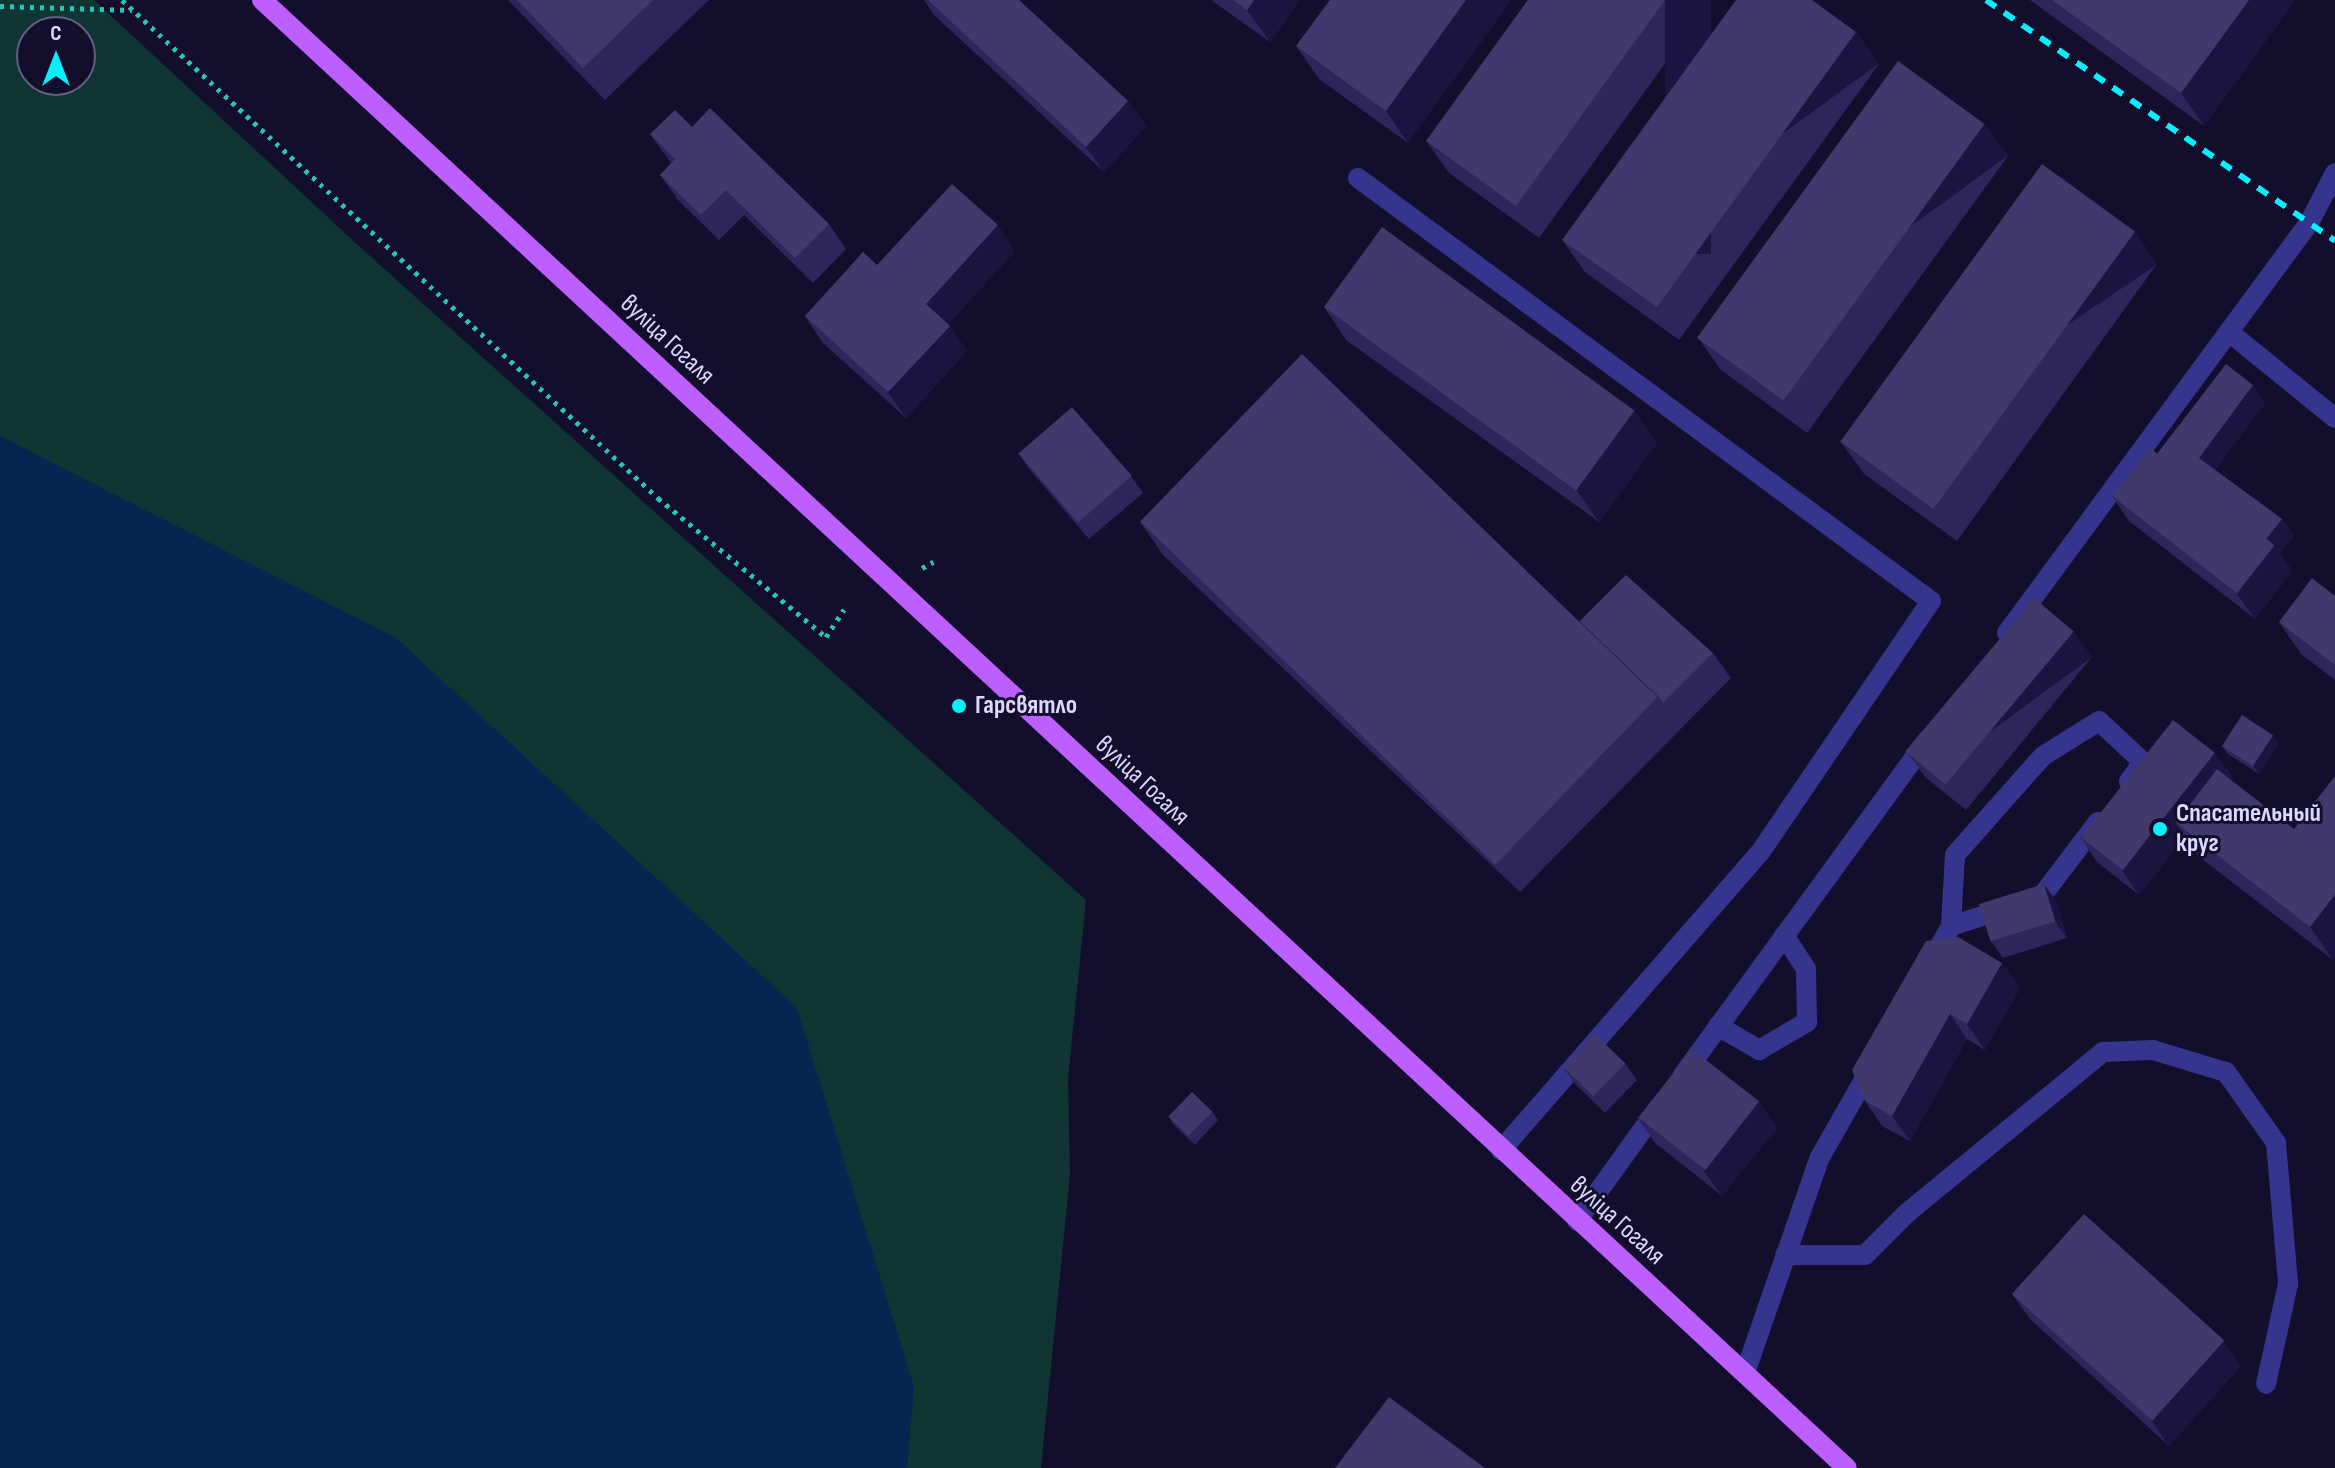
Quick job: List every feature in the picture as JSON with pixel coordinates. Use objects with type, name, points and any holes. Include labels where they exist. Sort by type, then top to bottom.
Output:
[{"type":"main road","name":"вуліца Гогаля","points":[[262,0],[1847,1468]]},
{"type":"lane","points":[[1992,653],[2309,223],[2335,173]]},
{"type":"lane","points":[[1358,178],[1931,601],[1762,850],[1501,1150]]},
{"type":"lane","points":[[2229,332],[2335,418]]},
{"type":"lane","points":[[1577,1221],[1945,717]]},
{"type":"lane","points":[[1920,981],[1951,926],[1955,855],[2043,756],[2099,721],[2143,762],[2041,897],[1951,926]]},
{"type":"lane","points":[[1718,1026],[1759,1050],[1807,1022],[1806,969],[1784,935]]},
{"type":"lane","points":[[1745,1373],[1819,1159],[1881,1049]]},
{"type":"lane","points":[[1785,1255],[1865,1255],[1907,1213],[2103,1052],[2153,1050],[2226,1072],[2276,1143],[2288,1284],[2266,1384]]},
{"type":"path","points":[[122,0],[658,498],[826,637],[844,609]]},
{"type":"path","points":[[0,6],[133,10]]},
{"type":"path","points":[[922,568],[933,562]]},
{"type":"green space","points":[[0,0],[94,0],[360,247],[1086,900],[1068,1079],[1070,1174],[1041,1468],[0,1468]]},
{"type":"water","points":[[0,436],[396,638],[797,1008],[914,1387],[907,1468],[0,1468]]},
{"type":"building","points":[[517,0],[653,0],[583,68]]},
{"type":"building","points":[[928,0],[1019,0],[1128,101],[1086,147]]},
{"type":"building","points":[[1233,0],[1254,0],[1247,10]]},
{"type":"building","points":[[1330,0],[1466,0],[1386,111],[1296,46]]},
{"type":"building","points":[[1528,0],[1665,0],[1516,206],[1426,141]]},
{"type":"building","points":[[1736,0],[1812,0],[1856,32],[1657,307],[1562,240]]},
{"type":"building","points":[[2052,0],[2249,0],[2181,93]]},
{"type":"building","points":[[1898,61],[1985,124],[1784,401],[1697,338]]},
{"type":"building","points":[[710,108],[829,224],[795,258],[726,190],[701,215],[660,175],[675,159],[650,134],[675,110],[692,127]]},
{"type":"building","points":[[2042,164],[2135,232],[1933,509],[1840,441]]},
{"type":"building","points":[[952,184],[998,225],[926,304],[950,326],[888,392],[805,316],[863,252],[877,265]]},
{"type":"building","points":[[1382,227],[1634,410],[1576,490],[1324,307]]},
{"type":"building","points":[[1302,354],[1657,697],[1495,865],[1140,522]]},
{"type":"building","points":[[2226,364],[2253,385],[2199,458],[2282,519],[2266,539],[2157,454]]},
{"type":"building","points":[[1072,407],[1132,476],[1078,522],[1018,454]]},
{"type":"building","points":[[2150,448],[2275,545],[2237,593],[2112,496]]},
{"type":"building","points":[[1626,575],[1713,653],[1663,703],[1580,621]]},
{"type":"building","points":[[2312,578],[2335,596],[2335,665],[2279,622]]},
{"type":"building","points":[[2034,598],[2074,631],[1945,785],[1905,751]]},
{"type":"building","points":[[2242,715],[2273,735],[2253,766],[2222,746]]},
{"type":"building","points":[[2173,720],[2215,753],[2123,870],[2081,837]]},
{"type":"building","points":[[2217,769],[2294,829],[2335,776],[2335,895],[2310,927],[2176,823]]},
{"type":"building","points":[[2044,884],[2055,921],[1990,941],[1979,904]]},
{"type":"building","points":[[1958,937],[2002,963],[1967,1024],[1950,1014],[1892,1116],[1865,1101],[1852,1070],[1926,941]]},
{"type":"building","points":[[1595,1034],[1625,1063],[1593,1096],[1563,1067]]},
{"type":"building","points":[[1692,1049],[1759,1101],[1705,1170],[1638,1118]]},
{"type":"building","points":[[1192,1092],[1212,1111],[1189,1136],[1168,1116]]},
{"type":"building","points":[[2084,1214],[2224,1340],[2152,1421],[2012,1294]]},
{"type":"building","points":[[1389,1397],[1485,1468],[1335,1468]]},
{"type":"railway","points":[[1986,0],[2335,241]]},
{"type":"place","name":"Гарсвятло","points":[[959,706]]},
{"type":"place","name":"Спасательный круг","points":[[2160,829]]}]
